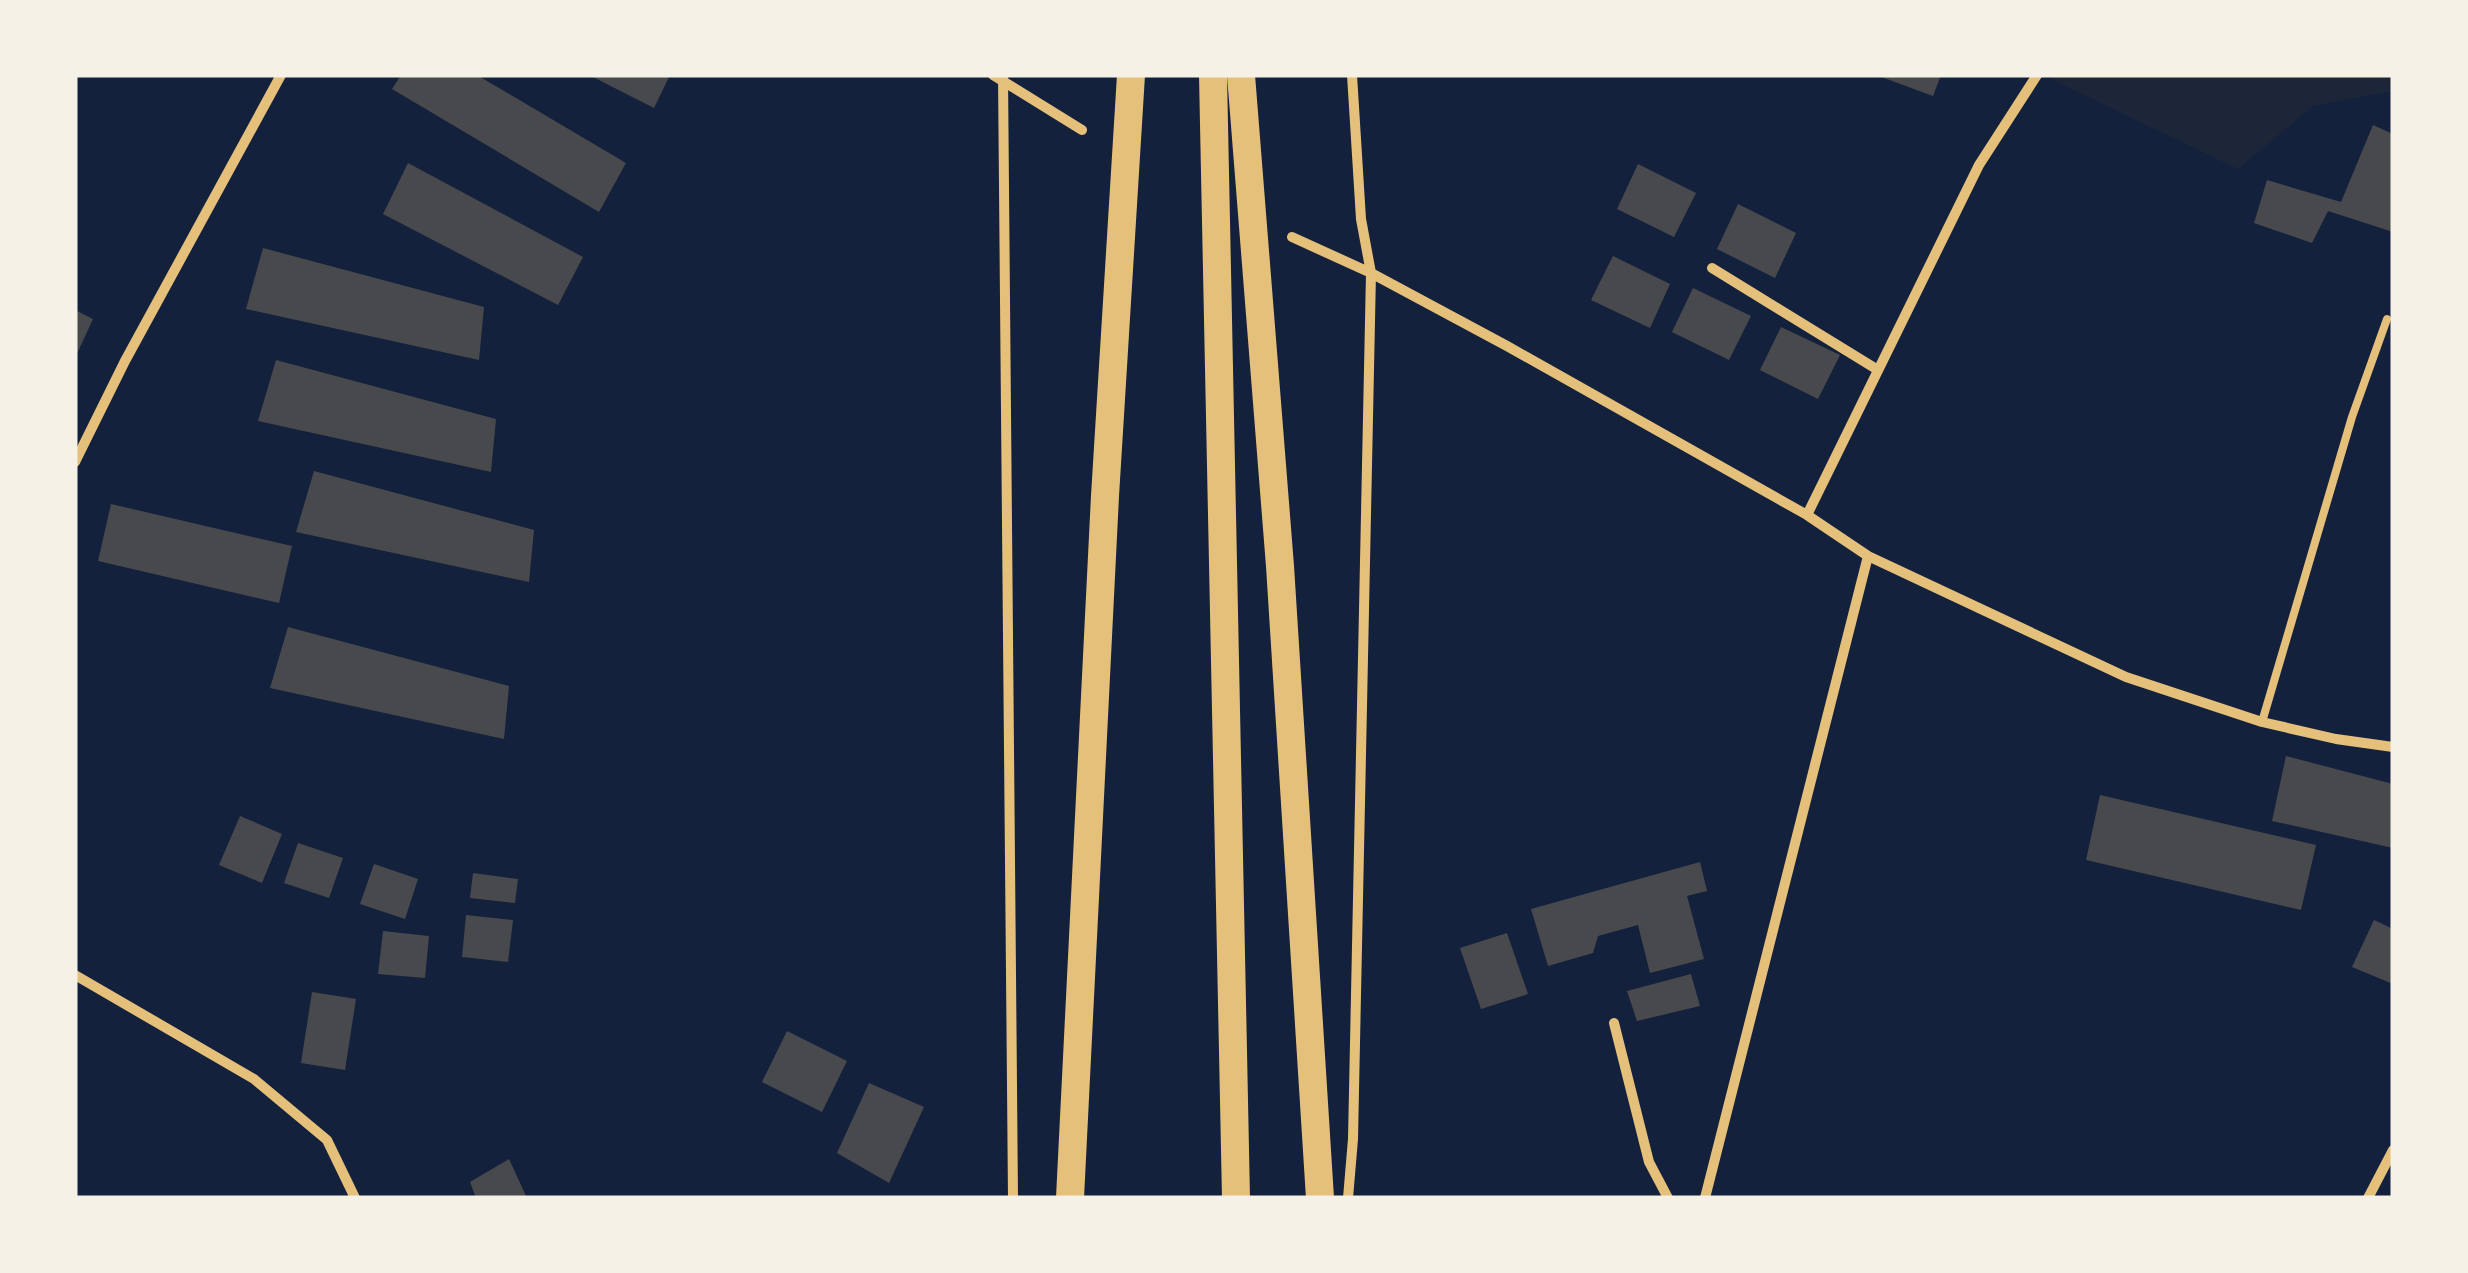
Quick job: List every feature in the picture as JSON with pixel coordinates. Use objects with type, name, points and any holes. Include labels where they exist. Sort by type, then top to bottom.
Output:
[{"type":"highway","points":[[1070,1198],[1105,496],[1131,75]]},
{"type":"highway","points":[[1213,75],[1236,1198]]},
{"type":"highway","points":[[1241,75],[1280,566],[1320,1198]]},
{"type":"street","points":[[75,462],[125,362],[282,75]]},
{"type":"street","points":[[1348,1198],[1353,1138],[1371,273],[1361,220],[1352,75]]},
{"type":"street","points":[[1808,515],[1979,165],[2036,75]]},
{"type":"street","points":[[1000,77],[1082,130]]},
{"type":"street","points":[[1000,77],[1013,1198]]},
{"type":"street","points":[[1292,237],[1371,273],[1808,515],[1868,556],[2126,677],[2262,722],[2393,747]]},
{"type":"street","points":[[1712,268],[1878,370]]},
{"type":"street","points":[[1704,1198],[1868,556]]},
{"type":"street","points":[[75,975],[254,1079],[327,1140],[355,1198]]},
{"type":"street","points":[[1614,1024],[1649,1162],[1668,1198]]},
{"type":"street","points":[[2368,1198],[2393,1150]]},
{"type":"lane","points":[[2262,722],[2352,418],[2387,319]]},
{"type":"shaded area","points":[[2058,75],[2393,75],[2393,91],[2313,106],[2238,169],[2053,80]]},
{"type":"building","points":[[401,75],[477,75],[626,163],[599,212],[392,89]]},
{"type":"building","points":[[589,75],[670,75],[654,108]]},
{"type":"building","points":[[1876,75],[1941,75],[1933,96]]},
{"type":"building","points":[[2373,125],[2393,134],[2393,232],[2328,211],[2312,243],[2254,223],[2267,180],[2341,202]]},
{"type":"building","points":[[408,163],[583,257],[558,305],[383,214]]},
{"type":"building","points":[[1638,164],[1696,193],[1674,237],[1617,209]]},
{"type":"building","points":[[1738,204],[1796,233],[1775,278],[1717,249]]},
{"type":"building","points":[[263,248],[484,307],[479,360],[246,309]]},
{"type":"building","points":[[1613,256],[1670,284],[1650,328],[1591,300]]},
{"type":"building","points":[[1693,288],[1751,316],[1729,360],[1672,332]]},
{"type":"building","points":[[75,310],[93,319],[75,358]]},
{"type":"building","points":[[1781,327],[1840,355],[1818,399],[1760,370]]},
{"type":"building","points":[[276,360],[496,419],[491,472],[258,421]]},
{"type":"building","points":[[314,471],[534,530],[529,582],[296,532]]},
{"type":"building","points":[[111,504],[292,546],[279,603],[98,561]]},
{"type":"building","points":[[288,627],[509,686],[504,739],[270,688]]},
{"type":"building","points":[[2286,756],[2393,784],[2393,848],[2272,821]]},
{"type":"building","points":[[2100,795],[2316,845],[2301,910],[2086,860]]},
{"type":"building","points":[[240,816],[282,834],[262,883],[219,865]]},
{"type":"building","points":[[298,843],[343,858],[329,898],[284,883]]},
{"type":"building","points":[[1700,862],[1707,891],[1687,896],[1704,959],[1650,973],[1638,925],[1598,936],[1593,953],[1548,966],[1531,909]]},
{"type":"building","points":[[374,864],[418,879],[405,919],[360,904]]},
{"type":"building","points":[[473,873],[518,879],[515,903],[470,898]]},
{"type":"building","points":[[466,915],[513,920],[508,962],[462,957]]},
{"type":"building","points":[[2374,920],[2393,929],[2393,984],[2352,967]]},
{"type":"building","points":[[383,931],[429,936],[425,978],[378,974]]},
{"type":"building","points":[[1507,933],[1528,994],[1481,1009],[1460,948]]},
{"type":"building","points":[[1691,974],[1700,1006],[1637,1021],[1627,991]]},
{"type":"building","points":[[312,992],[356,999],[345,1070],[301,1063]]},
{"type":"building","points":[[787,1031],[847,1061],[822,1112],[762,1082]]},
{"type":"building","points":[[869,1083],[924,1107],[889,1183],[837,1153]]},
{"type":"building","points":[[509,1159],[527,1198],[476,1198],[470,1182]]}]
